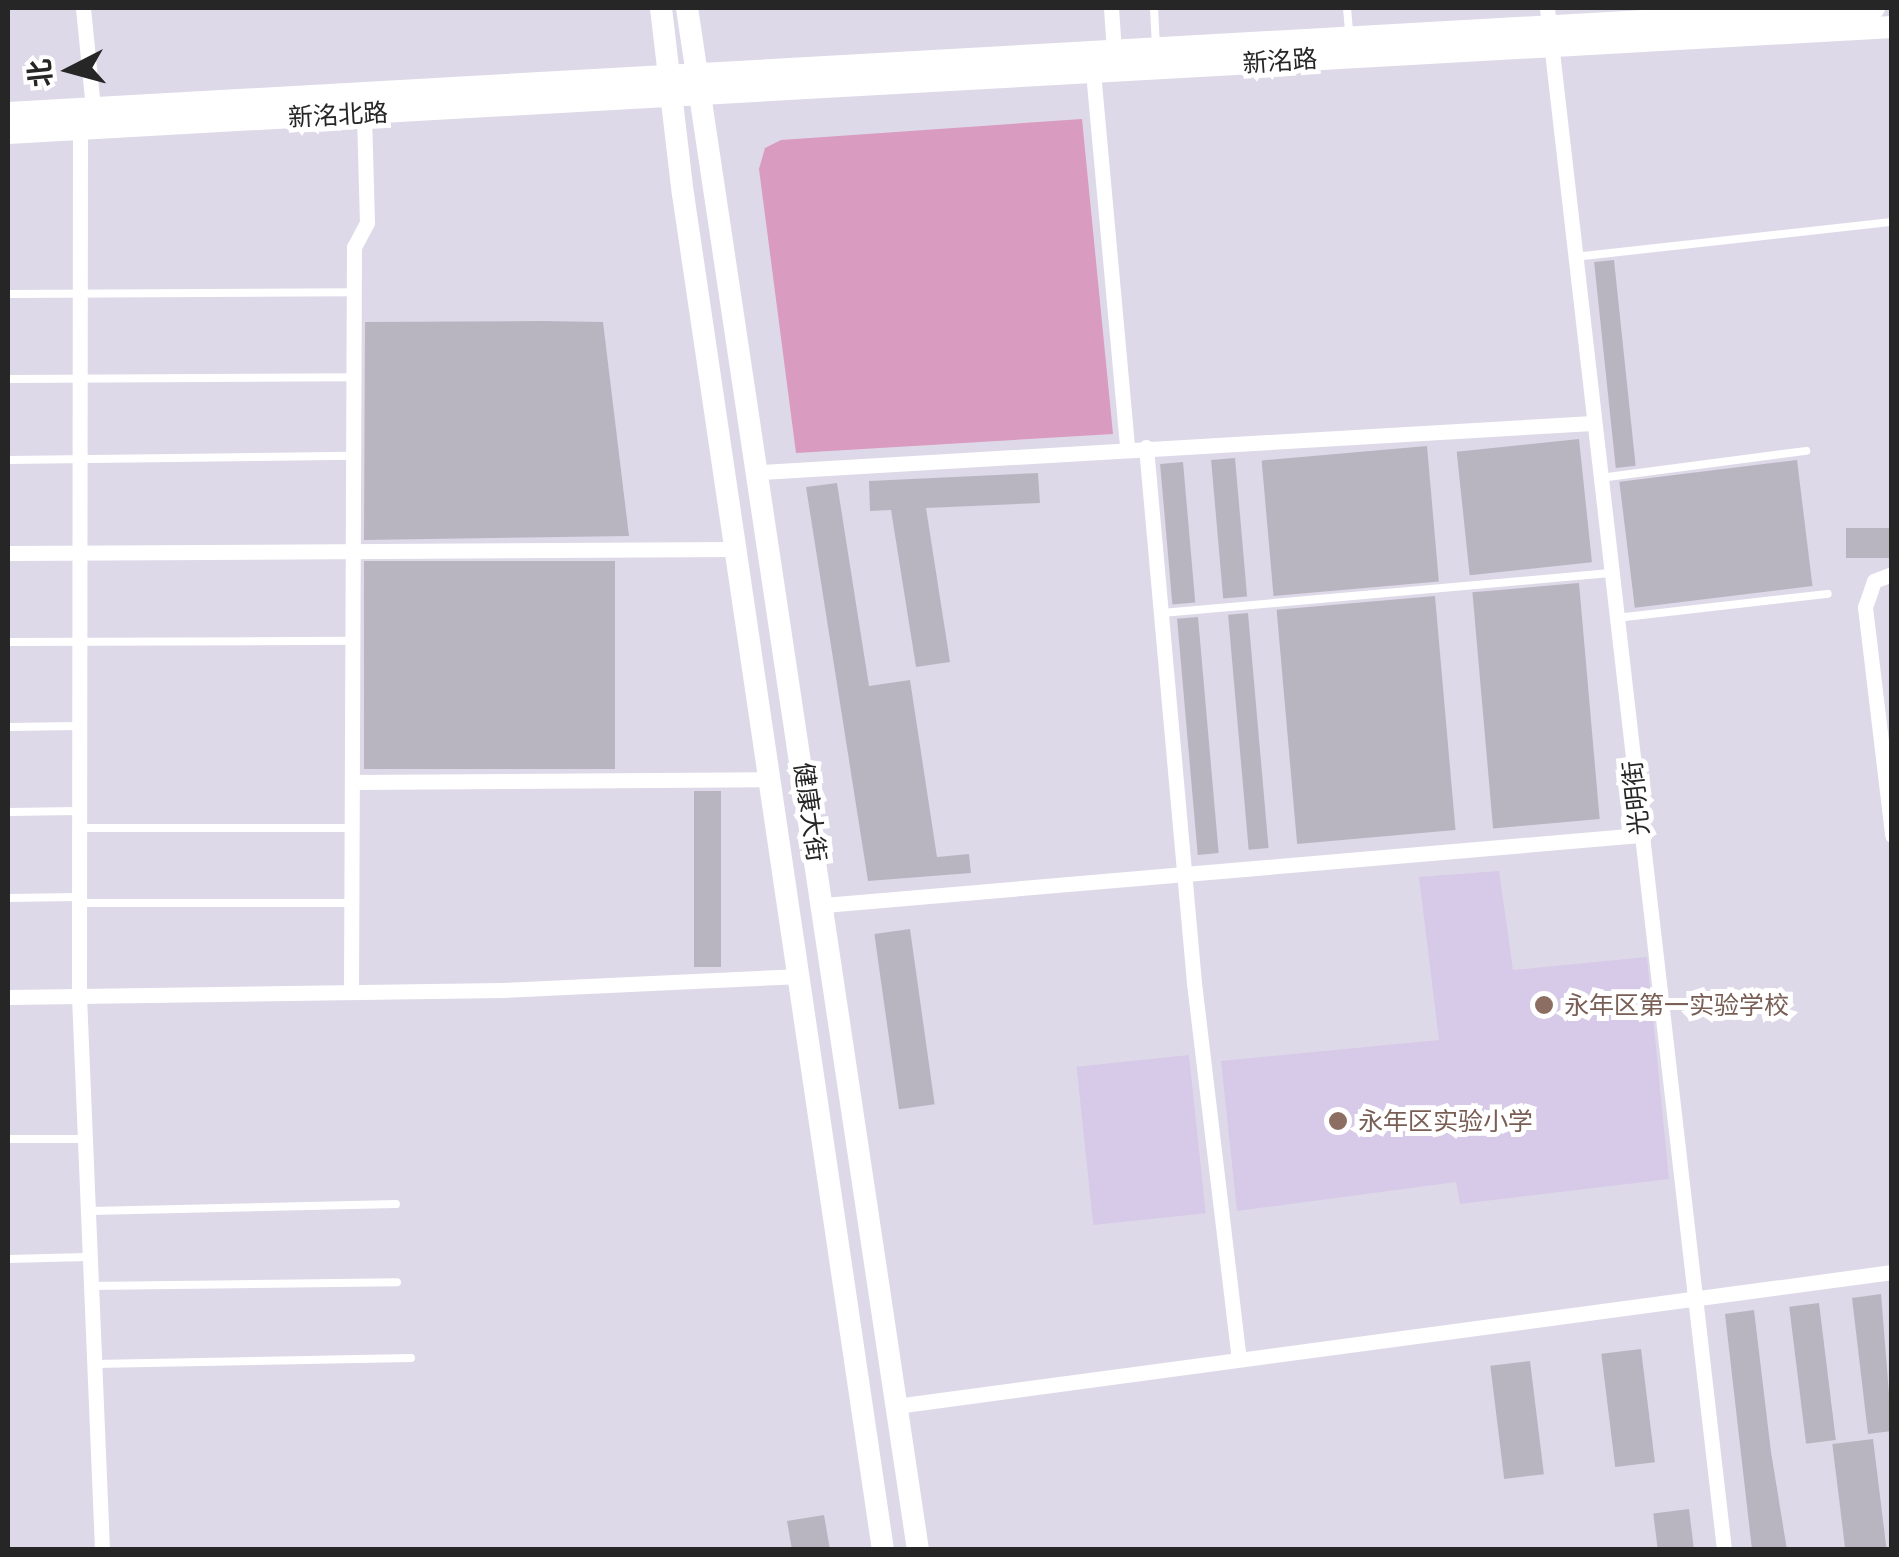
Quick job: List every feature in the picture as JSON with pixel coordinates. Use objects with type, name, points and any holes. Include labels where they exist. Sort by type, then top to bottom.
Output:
[{"type":"main road","name":"健康大街","points":[[661,8],[668,87],[883,1550]]},
{"type":"main road","name":"健康大街","points":[[687,8],[760,472],[918,1550]]},
{"type":"main road","name":"新洺路","points":[[700,85],[1093,72],[1686,13],[1874,8]]},
{"type":"main road","name":"新洺路","points":[[668,87],[1156,48],[1548,26],[1892,27]]},
{"type":"main road","name":"新洺北路","points":[[8,113],[668,87]]},
{"type":"main road","name":"新洺北路","points":[[8,133],[364,113],[668,87]]},
{"type":"street","points":[[83,8],[93,108]]},
{"type":"street","points":[[1111,8],[1114,51]]},
{"type":"street","name":"光明街","points":[[1548,26],[1691,1299],[1724,1550]]},
{"type":"street","points":[[1093,72],[1127,448]]},
{"type":"street","points":[[351,992],[354,247],[368,223],[364,113]]},
{"type":"street","points":[[80,129],[79,996],[102,1550]]},
{"type":"street","points":[[760,472],[1593,424]]},
{"type":"street","points":[[1146,447],[1185,872],[1239,1359]]},
{"type":"street","points":[[8,552],[737,549]]},
{"type":"street","points":[[1892,574],[1874,581],[1864,607],[1892,835]]},
{"type":"street","points":[[352,782],[772,779]]},
{"type":"street","points":[[824,905],[1640,834]]},
{"type":"street","points":[[8,997],[351,992],[801,976]]},
{"type":"street","points":[[896,1406],[1892,1272]]},
{"type":"lane","points":[[1154,8],[1156,48]]},
{"type":"lane","points":[[1347,8],[1349,37]]},
{"type":"lane","points":[[1574,257],[1892,222]]},
{"type":"lane","points":[[8,294],[354,292]]},
{"type":"lane","points":[[8,379],[354,377]]},
{"type":"lane","points":[[1600,478],[1806,451]]},
{"type":"lane","points":[[8,460],[353,456]]},
{"type":"lane","points":[[1162,612],[1610,574]]},
{"type":"lane","points":[[1616,618],[1828,594]]},
{"type":"lane","points":[[8,642],[352,640]]},
{"type":"lane","points":[[8,727],[79,726]]},
{"type":"lane","points":[[8,812],[79,811]]},
{"type":"lane","points":[[79,828],[352,828]]},
{"type":"lane","points":[[8,898],[351,903]]},
{"type":"lane","points":[[8,1140],[82,1139]]},
{"type":"lane","points":[[85,1211],[396,1204]]},
{"type":"lane","points":[[8,1259],[88,1257]]},
{"type":"lane","points":[[89,1286],[397,1282]]},
{"type":"lane","points":[[94,1364],[411,1358]]},
{"type":"shaded area","points":[[1082,119],[1113,434],[796,453],[759,169],[765,148],[781,140]]},
{"type":"shaded area","name":"永年区第一实验学校","points":[[1499,871],[1513,970],[1647,957],[1669,1179],[1460,1204],[1456,1182],[1237,1211],[1221,1061],[1439,1040],[1419,877]]},
{"type":"shaded area","points":[[1189,1055],[1206,1213],[1093,1225],[1077,1067]]},
{"type":"building","points":[[1614,260],[1636,466],[1616,468],[1594,262]]},
{"type":"building","points":[[365,322],[603,322],[629,536],[364,540]]},
{"type":"building","points":[[1579,439],[1592,562],[1470,575],[1457,452]]},
{"type":"building","points":[[1427,446],[1439,581],[1273,596],[1262,460]]},
{"type":"building","points":[[1235,458],[1247,596],[1223,599],[1211,460]]},
{"type":"building","points":[[1797,460],[1812,586],[1635,608],[1619,482]]},
{"type":"building","points":[[1183,462],[1195,602],[1172,604],[1160,464]]},
{"type":"building","points":[[1038,473],[1040,503],[926,508],[950,662],[916,667],[891,510],[870,511],[869,481]]},
{"type":"building","points":[[837,483],[869,686],[910,680],[937,857],[969,854],[971,873],[868,881],[806,487]]},
{"type":"building","points":[[1846,528],[1892,528],[1892,558],[1846,558]]},
{"type":"building","points":[[364,561],[615,561],[615,769],[364,769]]},
{"type":"building","points":[[1579,583],[1600,819],[1493,828],[1472,592]]},
{"type":"building","points":[[1435,596],[1455,830],[1297,844],[1277,610]]},
{"type":"building","points":[[1248,613],[1269,848],[1249,850],[1228,615]]},
{"type":"building","points":[[1198,617],[1219,853],[1198,855],[1177,619]]},
{"type":"building","points":[[694,791],[721,791],[721,967],[694,967]]},
{"type":"building","points":[[910,929],[935,1104],[899,1109],[874,934]]},
{"type":"building","points":[[1881,1294],[1892,1431],[1868,1434],[1852,1298]]},
{"type":"building","points":[[1819,1303],[1836,1440],[1806,1444],[1789,1307]]},
{"type":"building","points":[[1754,1310],[1787,1550],[1752,1550],[1725,1314]]},
{"type":"building","points":[[1641,1349],[1655,1462],[1615,1467],[1601,1354]]},
{"type":"building","points":[[1530,1361],[1544,1474],[1504,1479],[1490,1366]]},
{"type":"building","points":[[1873,1439],[1887,1550],[1845,1550],[1832,1444]]},
{"type":"building","points":[[1689,1509],[1694,1550],[1658,1550],[1653,1513]]},
{"type":"building","points":[[824,1515],[830,1550],[792,1550],[787,1521]]},
{"type":"place","name":"永年区第一实验学校","points":[[1544,1005]]},
{"type":"place","name":"永年区实验小学","points":[[1338,1121]]}]
